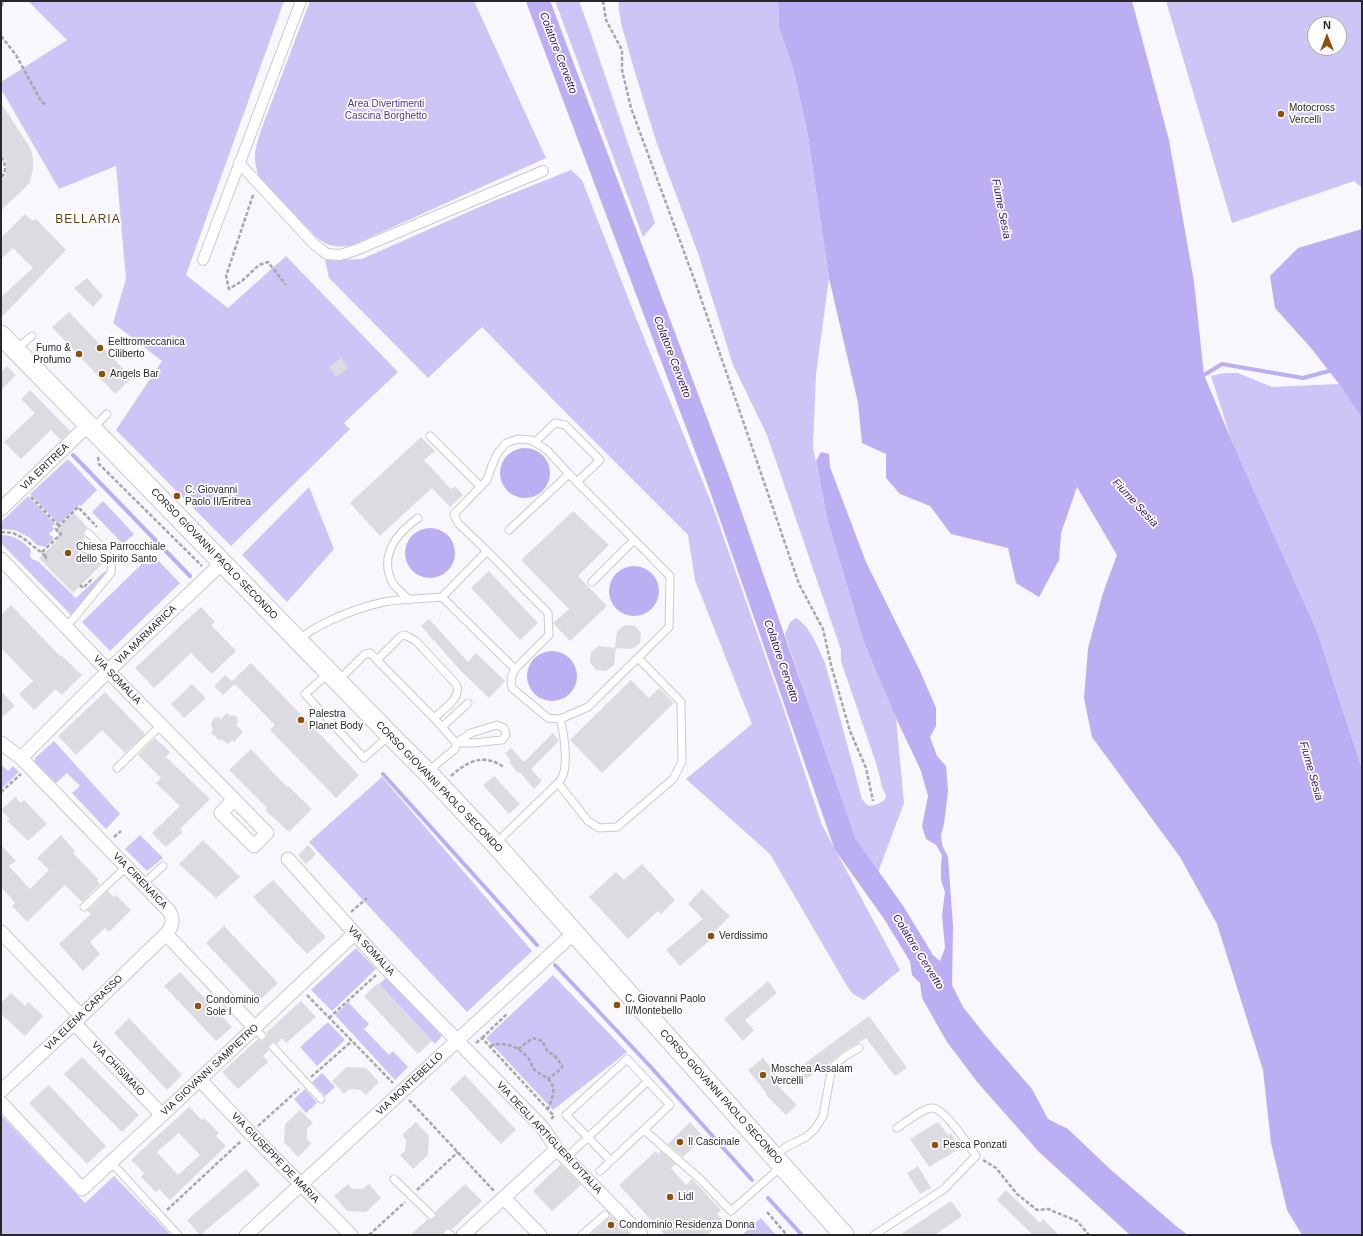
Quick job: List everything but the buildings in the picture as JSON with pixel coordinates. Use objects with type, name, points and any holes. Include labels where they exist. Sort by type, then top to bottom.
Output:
[{"type":"main road","name":"CORSO GIOVANNI PAOLO SECONDO","points":[[1,335],[90,427],[216,568],[298,641],[427,772],[495,844],[844,1235]]},
{"type":"street","points":[[203,260],[301,1]]},
{"type":"street","points":[[240,163],[314,244],[327,254],[340,255],[356,250],[544,171]]},
{"type":"street","name":"VIA ERITREA","points":[[1,509],[90,427]]},
{"type":"street","name":"VIA SOMALIA","points":[[1,559],[65,627],[234,799],[267,833],[254,846],[221,813],[234,799]]},
{"type":"street","name":"VIA MARMARICA","points":[[25,762],[108,671],[216,568]]},
{"type":"street","name":"VIA CIRENAICA","points":[[1,743],[25,762],[169,911],[172,917],[172,924],[166,934]]},
{"type":"street","name":"VIA SOMALIA","points":[[288,860],[354,934],[457,1040]]},
{"type":"street","name":"VIA CHISIMAIO","points":[[1,932],[162,1115]]},
{"type":"street","name":"VIA MONTEBELLO","points":[[246,1235],[574,933]]},
{"type":"street","points":[[166,934],[259,1032]]},
{"type":"street","name":"VIA ELENA CARASSO","points":[[1,1091],[78,1020],[166,934]]},
{"type":"street","name":"VIA GIOVANNI SAMPIETRO","points":[[1,1103],[82,1189],[200,1080],[259,1032],[299,986],[354,934]]},
{"type":"street","name":"VIA DEGLI ARTIGLIERI D'ITALIA","points":[[457,1040],[542,1127],[562,1154],[641,1235]]},
{"type":"street","name":"VIA GIUSEPPE DE MARIA","points":[[200,1080],[351,1235]]},
{"type":"street","points":[[463,1235],[503,1199],[562,1154]]},
{"type":"street","points":[[503,1199],[540,1235]]},
{"type":"lane","points":[[15,350],[32,336]]},
{"type":"lane","points":[[90,427],[107,414]]},
{"type":"lane","points":[[535,442],[555,422],[565,425],[600,460],[577,482]]},
{"type":"lane","points":[[430,436],[481,487]]},
{"type":"lane","points":[[518,439],[531,440],[548,450],[569,474],[670,576],[669,627],[588,707],[560,719],[548,718],[512,688],[511,678],[515,669],[549,635],[548,614],[458,523],[454,514],[481,487],[487,480],[497,454],[506,443],[518,439]]},
{"type":"lane","points":[[509,530],[569,474]]},
{"type":"lane","points":[[409,600],[392,583],[387,565],[391,548],[404,528],[418,518]]},
{"type":"lane","points":[[65,627],[111,573],[113,566],[109,556],[88,533]]},
{"type":"lane","points":[[592,582],[634,540]]},
{"type":"lane","points":[[298,641],[306,633],[347,613],[385,602],[442,597],[487,552]]},
{"type":"lane","points":[[442,597],[515,669]]},
{"type":"lane","points":[[377,660],[400,636],[405,634],[416,641],[458,688],[458,693],[455,698],[434,718]]},
{"type":"lane","points":[[390,735],[364,758],[305,694],[333,677],[365,654],[370,653],[434,718],[456,743],[473,744],[496,742],[502,740],[506,735],[504,728],[497,725],[471,733],[456,743],[455,749],[427,772]]},
{"type":"lane","points":[[558,783],[588,822],[599,828],[617,826],[674,779],[682,762],[681,702],[638,658]]},
{"type":"lane","points":[[442,727],[468,703]]},
{"type":"lane","points":[[495,844],[558,783],[563,775],[565,755],[564,731],[560,719]]},
{"type":"lane","points":[[117,768],[161,725]]},
{"type":"lane","points":[[143,884],[163,866]]},
{"type":"lane","points":[[84,908],[126,867]]},
{"type":"lane","points":[[273,1047],[321,1099]]},
{"type":"lane","points":[[644,1130],[700,1178],[731,1212],[778,1161],[786,1147],[806,1137],[815,1129],[823,1116],[831,1072],[835,1065],[844,1057],[858,1048]]},
{"type":"lane","points":[[600,1171],[611,1161],[670,1106],[627,1059],[566,1115],[611,1161]]},
{"type":"lane","points":[[562,1154],[588,1138],[648,1081]]},
{"type":"lane","points":[[874,1235],[944,1189],[976,1156],[965,1140],[942,1113],[933,1108],[926,1109],[897,1128]]},
{"type":"lane","points":[[111,1162],[178,1235]]},
{"type":"lane","points":[[394,1179],[431,1215]]},
{"type":"lane","points":[[582,1235],[605,1215]]},
{"type":"path","points":[[1,6],[4,1]]},
{"type":"path","points":[[603,1],[606,20],[622,50],[622,70],[631,108],[698,287],[799,584],[823,629],[831,665],[850,730],[866,768],[873,801]]},
{"type":"path","points":[[1,36],[16,55],[41,101],[47,106]]},
{"type":"path","points":[[1,157],[4,161],[5,171],[1,178]]},
{"type":"path","points":[[257,183],[226,276],[229,289],[242,281],[259,265],[268,262],[286,285]]},
{"type":"path","points":[[97,453],[100,464],[216,568]]},
{"type":"path","points":[[29,495],[59,526]]},
{"type":"path","points":[[42,552],[61,534],[56,529],[78,507],[91,519],[94,524]]},
{"type":"path","points":[[1,532],[8,532],[18,535],[42,552],[46,556],[47,561]]},
{"type":"path","points":[[80,586],[83,588],[86,584]]},
{"type":"path","points":[[440,786],[467,764],[475,760],[497,762],[504,767]]},
{"type":"path","points":[[1,792],[25,762]]},
{"type":"path","points":[[113,838],[121,831]]},
{"type":"path","points":[[341,920],[367,898]]},
{"type":"path","points":[[329,1018],[385,967]]},
{"type":"path","points":[[299,986],[503,1199]]},
{"type":"path","points":[[467,1051],[482,1038],[490,1046],[554,1116],[542,1127]]},
{"type":"path","points":[[518,1049],[533,1038],[542,1041],[548,1052],[554,1055],[562,1065],[562,1068],[548,1079]]},
{"type":"path","points":[[490,1046],[503,1044],[515,1046],[529,1059],[534,1069],[548,1079],[553,1087],[554,1096],[548,1109]]},
{"type":"path","points":[[161,1215],[250,1133]]},
{"type":"path","points":[[976,1156],[996,1168],[1017,1194],[1037,1210],[1048,1209],[1077,1221],[1089,1235]]},
{"type":"path","points":[[767,1212],[787,1235]]},
{"type":"green space","points":[[28,1],[284,1],[186,275],[228,308],[286,256],[398,372],[344,423],[350,429],[231,546],[116,430],[162,361],[113,323],[126,279],[116,166],[59,189],[1,89],[1,82],[67,40]]},
{"type":"green space","name":"Area Divertimenti Cascina Borghetto","points":[[310,1],[474,1],[546,158],[353,245],[333,246],[316,237],[259,177],[255,158],[261,130]]},
{"type":"green space","points":[[555,1],[579,1],[655,223],[643,237]]},
{"type":"green space","points":[[618,1],[778,1],[779,27],[793,68],[807,130],[829,278],[816,374],[813,447],[827,518],[864,643],[896,718],[904,803],[877,875],[851,832],[785,634],[790,622],[796,618],[810,632],[825,663],[862,799],[867,805],[877,804],[886,798],[877,766],[841,661],[841,650],[767,435],[733,365],[699,256],[656,141],[621,23]]},
{"type":"green space","name":"Motocross Vercelli","points":[[1166,1],[1362,1],[1362,188],[1354,181],[1232,223]]},
{"type":"green space","points":[[571,170],[582,180],[713,507],[784,710],[822,825],[900,970],[864,1000],[853,994],[847,986],[770,854],[686,779],[752,724],[695,580],[688,535],[482,327],[428,378],[329,278],[325,260],[362,259],[486,204]]},
{"type":"green space","points":[[1224,373],[1238,373],[1272,387],[1339,384],[1362,418],[1362,769],[1317,631],[1231,439],[1211,376]]},
{"type":"green space","points":[[68,459],[97,490],[81,506],[79,505],[59,524],[30,494]]},
{"type":"green space","points":[[309,487],[334,549],[287,602],[242,555]]},
{"type":"green space","points":[[28,496],[55,524],[52,526],[54,529],[49,534],[54,538],[45,547],[37,545],[30,538],[19,532],[1,529],[1,522]]},
{"type":"green space","points":[[103,501],[134,534],[123,544],[92,512]]},
{"type":"green space","points":[[1,535],[14,537],[25,544],[31,550],[30,556],[32,559],[39,562],[76,598],[105,571],[107,573],[71,615],[1,543]]},
{"type":"green space","points":[[152,554],[180,583],[110,651],[82,622]]},
{"type":"green space","points":[[54,741],[120,814],[106,829],[72,793],[80,786],[67,773],[56,783],[35,762],[35,758]]},
{"type":"green space","points":[[1,764],[8,771],[13,766],[19,772],[1,789]]},
{"type":"green space","points":[[382,777],[532,951],[467,1012],[309,842]]},
{"type":"green space","points":[[140,835],[163,858],[147,871],[125,849]]},
{"type":"green space","points":[[356,948],[376,969],[332,1011],[311,990]]},
{"type":"green space","points":[[553,975],[627,1052],[553,1110],[486,1038]]},
{"type":"green space","points":[[386,978],[442,1036],[435,1044],[379,984]]},
{"type":"green space","points":[[348,1002],[369,1024],[364,1029],[389,1055],[393,1051],[408,1067],[395,1080],[335,1015]]},
{"type":"green space","points":[[328,1022],[345,1040],[317,1066],[300,1047]]},
{"type":"green space","points":[[322,1073],[335,1087],[325,1096],[312,1082]]},
{"type":"green space","points":[[305,1089],[317,1103],[306,1113],[294,1099]]},
{"type":"green space","points":[[1,1115],[85,1203],[114,1176],[171,1235],[1,1235]]},
{"type":"green space","points":[[761,1218],[776,1235],[742,1235]]},
{"type":"water","name":"Fiume Sesia","points":[[778,1],[1132,1],[1169,140],[1194,282],[1204,375],[1317,631],[1362,769],[1362,1235],[1302,1235],[1287,1210],[1271,1143],[1263,1070],[1217,924],[1180,857],[1092,737],[1084,698],[1088,648],[1103,593],[1117,555],[1077,487],[1061,533],[1059,560],[1039,597],[1016,583],[1008,548],[951,534],[930,506],[900,494],[886,478],[886,454],[862,443],[858,403],[829,278],[807,130],[793,68],[779,27]]},
{"type":"water","points":[[1362,229],[1362,418],[1339,384],[1311,348],[1275,308],[1270,276],[1298,248]]},
{"type":"water","points":[[525,448],[535,450],[543,455],[548,463],[550,473],[548,483],[543,491],[535,496],[525,498],[515,496],[507,491],[502,483],[500,473],[502,463],[507,455],[515,450]]},
{"type":"water","points":[[821,452],[829,454],[830,467],[866,562],[920,671],[936,708],[936,726],[930,737],[937,756],[946,766],[948,791],[944,824],[941,835],[942,845],[948,857],[953,926],[952,985],[963,1007],[1032,1089],[1048,1119],[1068,1129],[1110,1169],[1188,1235],[1130,1235],[1039,1152],[978,1083],[947,1042],[922,998],[920,983],[912,975],[906,933],[940,961],[945,948],[942,915],[945,892],[941,880],[942,855],[936,845],[926,839],[922,826],[928,796],[921,771],[896,718],[864,643],[827,518],[816,461]]},
{"type":"water","points":[[430,528],[440,530],[448,535],[453,543],[455,553],[453,563],[448,571],[440,576],[430,578],[420,576],[412,571],[407,563],[405,553],[407,543],[412,535],[420,530]]},
{"type":"water","points":[[634,566],[644,568],[652,573],[657,581],[659,591],[657,601],[652,609],[644,614],[634,616],[624,614],[616,609],[611,601],[609,591],[611,581],[616,573],[624,568]]},
{"type":"water","points":[[552,651],[562,653],[570,658],[575,666],[577,676],[575,686],[570,694],[562,699],[552,701],[542,699],[534,694],[529,686],[527,676],[529,666],[534,658],[542,653]]},
{"type":"waterway","name":"Colatore Cervetto","points":[[538,1],[720,485],[845,844],[894,913],[922,959]]},
{"type":"waterway","points":[[1204,375],[1222,364],[1303,378],[1329,371]]},
{"type":"waterway","points":[[73,455],[190,576]]},
{"type":"waterway","points":[[383,774],[537,945]]},
{"type":"waterway","points":[[555,965],[649,1065],[752,1180]]},
{"type":"waterway","points":[[768,1198],[802,1235]]},
{"type":"place","name":"Motocross Vercelli","points":[[1281,114]]},
{"type":"place","name":"Eelttromeccanica Ciliberto","points":[[100,348]]},
{"type":"place","name":"Fumo & Profumo","points":[[79,354]]},
{"type":"place","name":"Angels Bar","points":[[102,374]]},
{"type":"place","name":"C. Giovanni Paolo II/Eritrea","points":[[177,496]]},
{"type":"place","name":"Chiesa Parrocchiale dello Spirito Santo","points":[[68,553]]},
{"type":"place","name":"Palestra Planet Body","points":[[301,720]]},
{"type":"place","name":"Verdissimo","points":[[711,936]]},
{"type":"place","name":"C. Giovanni Paolo II/Montebello","points":[[617,1005]]},
{"type":"place","name":"Condominio Sole I","points":[[198,1006]]},
{"type":"place","name":"Moschea Assalam Vercelli","points":[[763,1075]]},
{"type":"place","name":"Il Cascinale","points":[[680,1142]]},
{"type":"place","name":"Pesca Ponzati","points":[[935,1145]]},
{"type":"place","name":"Lidl","points":[[670,1197]]},
{"type":"place","name":"Condominio Residenza Donna","points":[[611,1225]]},
{"type":"district","name":"BELLARIA","points":[[88,220]]}]
